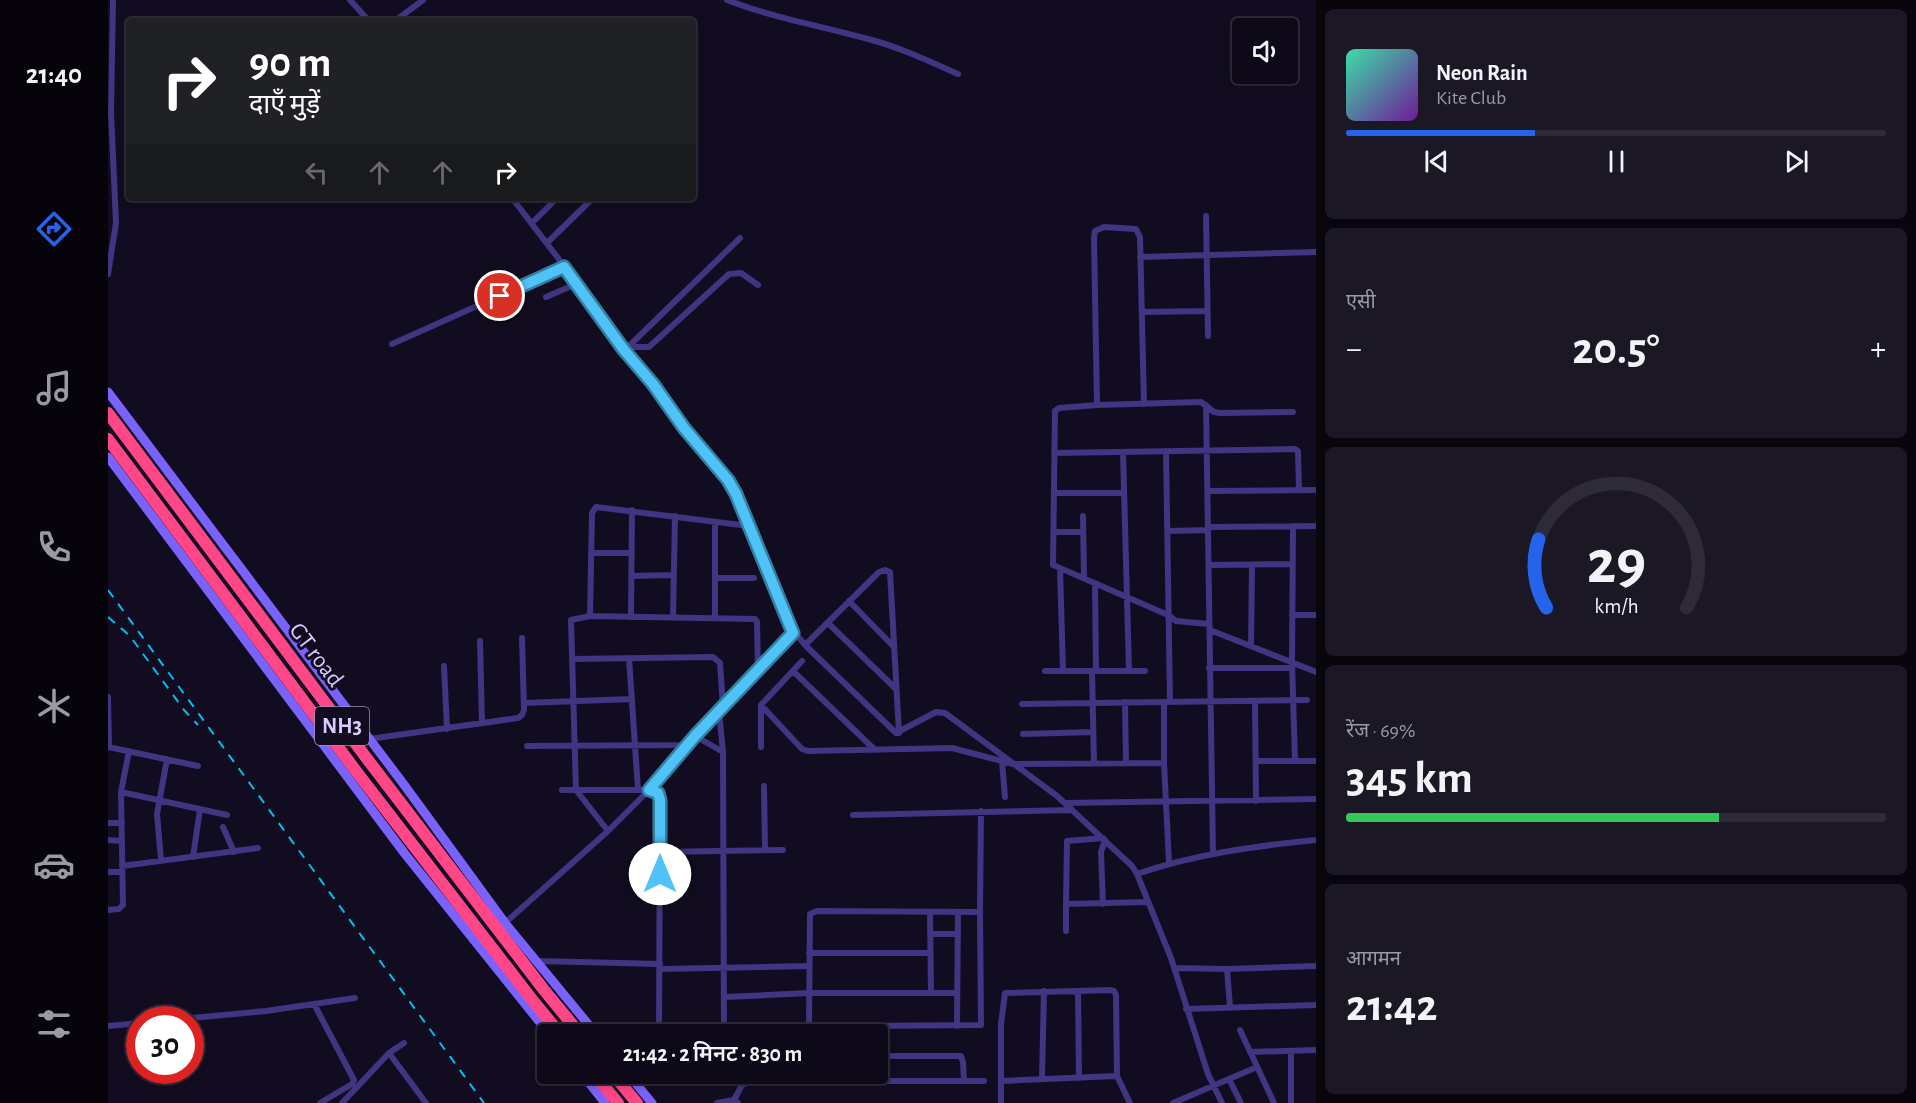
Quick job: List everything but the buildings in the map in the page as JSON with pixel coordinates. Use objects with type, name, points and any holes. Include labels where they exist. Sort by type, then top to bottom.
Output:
[{"type":"highway","name":"GT road","points":[[108,413],[371,764],[572,1024]]},
{"type":"highway","name":"GT road","points":[[108,439],[356,771],[552,1024]]},
{"type":"highway","points":[[602,1084],[618,1103]]},
{"type":"highway","points":[[621,1084],[637,1103]]},
{"type":"main road","points":[[108,392],[506,923],[588,1024]]},
{"type":"main road","points":[[108,457],[405,854],[541,1024]]},
{"type":"main road","points":[[590,1084],[605,1103]]},
{"type":"main road","points":[[637,1084],[652,1103]]},
{"type":"street","points":[[108,274],[112,233],[110,83],[113,0]]},
{"type":"street","points":[[350,0],[366,18]]},
{"type":"street","points":[[399,18],[423,0]]},
{"type":"street","points":[[727,0],[775,17],[875,41],[958,74]]},
{"type":"street","points":[[514,201],[684,428],[728,480],[736,494],[793,633],[894,732],[899,733],[936,712],[942,711],[1065,803],[1129,863],[1137,874],[1174,968],[1213,1086],[1222,1103]]},
{"type":"street","points":[[531,223],[554,201]]},
{"type":"street","points":[[547,243],[590,201]]},
{"type":"street","points":[[1206,216],[1208,336]]},
{"type":"street","points":[[1096,405],[1095,231],[1104,227],[1136,229],[1140,237],[1144,404]]},
{"type":"street","points":[[626,349],[740,238]]},
{"type":"street","points":[[1140,257],[1316,252]]},
{"type":"street","points":[[392,344],[564,267]]},
{"type":"street","points":[[626,349],[649,346],[729,274],[741,273],[758,285]]},
{"type":"street","points":[[546,297],[576,284]]},
{"type":"street","points":[[1142,312],[1207,311]]},
{"type":"street","points":[[1293,412],[1220,413],[1214,412],[1201,402],[1096,405],[1056,410],[1052,563],[1168,615],[1176,621],[1210,627],[1292,665],[1316,672]]},
{"type":"street","points":[[1206,405],[1213,854]]},
{"type":"street","points":[[1054,453],[1297,450],[1299,490]]},
{"type":"street","points":[[1166,451],[1168,615],[1164,763],[1169,863]]},
{"type":"street","points":[[1124,452],[1129,671]]},
{"type":"street","points":[[1208,491],[1316,490]]},
{"type":"street","points":[[1055,493],[1124,493]]},
{"type":"street","points":[[590,616],[593,509],[601,506],[748,526]]},
{"type":"street","points":[[631,617],[632,510]]},
{"type":"street","points":[[673,618],[675,516]]},
{"type":"street","points":[[1083,516],[1084,578]]},
{"type":"street","points":[[715,522],[715,618]]},
{"type":"street","points":[[1293,526],[1292,665],[1295,761]]},
{"type":"street","points":[[1168,531],[1316,526]]},
{"type":"street","points":[[1054,532],[1083,532]]},
{"type":"street","points":[[591,553],[631,553]]},
{"type":"street","points":[[1209,565],[1293,564]]},
{"type":"street","points":[[1251,646],[1252,565]]},
{"type":"street","points":[[1060,568],[1063,671]]},
{"type":"street","points":[[805,645],[879,572],[885,570],[890,572],[899,733]]},
{"type":"street","points":[[631,576],[673,575]]},
{"type":"street","points":[[716,578],[754,578]]},
{"type":"street","points":[[1094,764],[1092,702],[1095,583]]},
{"type":"street","points":[[849,601],[894,647]]},
{"type":"street","points":[[1292,615],[1316,615]]},
{"type":"street","points":[[608,831],[576,789],[571,620],[590,616],[753,618],[756,620],[758,670]]},
{"type":"street","points":[[828,623],[897,690]]},
{"type":"street","points":[[506,923],[608,831],[649,790],[695,736],[793,633]]},
{"type":"street","points":[[368,739],[518,718],[522,715],[524,703],[522,638]]},
{"type":"street","points":[[480,642],[482,723]]},
{"type":"street","points":[[629,658],[638,790]]},
{"type":"street","points":[[572,659],[716,658],[720,663],[723,752],[724,1024]]},
{"type":"street","points":[[761,747],[760,705],[802,661]]},
{"type":"street","points":[[1209,668],[1292,665]]},
{"type":"street","points":[[444,666],[447,729]]},
{"type":"street","points":[[793,670],[874,749]]},
{"type":"street","points":[[1045,671],[1145,671]]},
{"type":"street","points":[[108,697],[109,747],[198,765]]},
{"type":"street","points":[[524,703],[632,699]]},
{"type":"street","points":[[1022,704],[1307,700]]},
{"type":"street","points":[[1255,701],[1256,801]]},
{"type":"street","points":[[1125,702],[1126,763]]},
{"type":"street","points":[[760,705],[804,751],[952,748],[1013,764],[1164,763]]},
{"type":"street","points":[[1023,734],[1093,732]]},
{"type":"street","points":[[695,736],[723,752]]},
{"type":"street","points":[[527,746],[689,745]]},
{"type":"street","points":[[108,910],[118,909],[123,905],[121,792],[129,751]]},
{"type":"street","points":[[161,860],[157,822],[167,759]]},
{"type":"street","points":[[1002,761],[1005,797]]},
{"type":"street","points":[[1256,761],[1316,761]]},
{"type":"street","points":[[764,786],[765,850]]},
{"type":"street","points":[[562,790],[649,790],[660,796],[659,1024]]},
{"type":"street","points":[[121,792],[227,815]]},
{"type":"street","points":[[1065,803],[1316,799]]},
{"type":"street","points":[[193,857],[200,809]]},
{"type":"street","points":[[853,815],[1072,810]]},
{"type":"street","points":[[888,1026],[981,1025],[981,811]]},
{"type":"street","points":[[108,823],[122,823]]},
{"type":"street","points":[[224,826],[234,852]]},
{"type":"street","points":[[1103,904],[1101,852],[1104,839]]},
{"type":"street","points":[[1066,931],[1067,841],[1104,839]]},
{"type":"street","points":[[108,840],[122,840]]},
{"type":"street","points":[[1137,874],[1169,863],[1213,854],[1316,840]]},
{"type":"street","points":[[108,872],[161,860],[258,848]]},
{"type":"street","points":[[660,852],[783,850]]},
{"type":"street","points":[[1066,904],[1148,902]]},
{"type":"street","points":[[809,1024],[808,918],[812,912],[980,912]]},
{"type":"street","points":[[957,1026],[958,912]]},
{"type":"street","points":[[930,913],[931,993]]},
{"type":"street","points":[[930,934],[958,934]]},
{"type":"street","points":[[809,953],[929,953]]},
{"type":"street","points":[[537,961],[660,967],[809,966]]},
{"type":"street","points":[[1174,968],[1316,966]]},
{"type":"street","points":[[1227,969],[1230,1007]]},
{"type":"street","points":[[1078,990],[1079,1078]]},
{"type":"street","points":[[1000,1103],[1004,995],[1009,992],[1112,990],[1115,992],[1117,1076],[1130,1103]]},
{"type":"street","points":[[1042,1078],[1044,991]]},
{"type":"street","points":[[725,997],[809,993],[957,993]]},
{"type":"street","points":[[204,1016],[355,998]]},
{"type":"street","points":[[314,1004],[354,1080],[352,1084],[320,1103]]},
{"type":"street","points":[[1186,1009],[1316,1005]]},
{"type":"street","points":[[108,1026],[126,1024]]},
{"type":"street","points":[[1240,1030],[1274,1103]]},
{"type":"street","points":[[342,1103],[389,1053],[404,1043]]},
{"type":"street","points":[[1250,1052],[1316,1050]]},
{"type":"street","points":[[1291,1051],[1291,1103]]},
{"type":"street","points":[[389,1053],[426,1103]]},
{"type":"street","points":[[888,1056],[958,1055],[963,1058],[964,1080]]},
{"type":"street","points":[[1173,1103],[1257,1067]]},
{"type":"street","points":[[1001,1081],[1117,1076]]},
{"type":"street","points":[[888,1078],[984,1081]]},
{"type":"street","points":[[1229,1079],[1241,1103]]},
{"type":"street","points":[[717,1103],[736,1101],[740,1087],[744,1084]]},
{"type":"railway","points":[[108,590],[484,1103]]},
{"type":"railway","points":[[108,617],[130,636],[184,710],[198,725]]},
{"type":"route","points":[[500,296],[564,267],[684,428],[728,480],[736,494],[793,633],[695,736],[649,790],[660,796],[660,874]]}]
